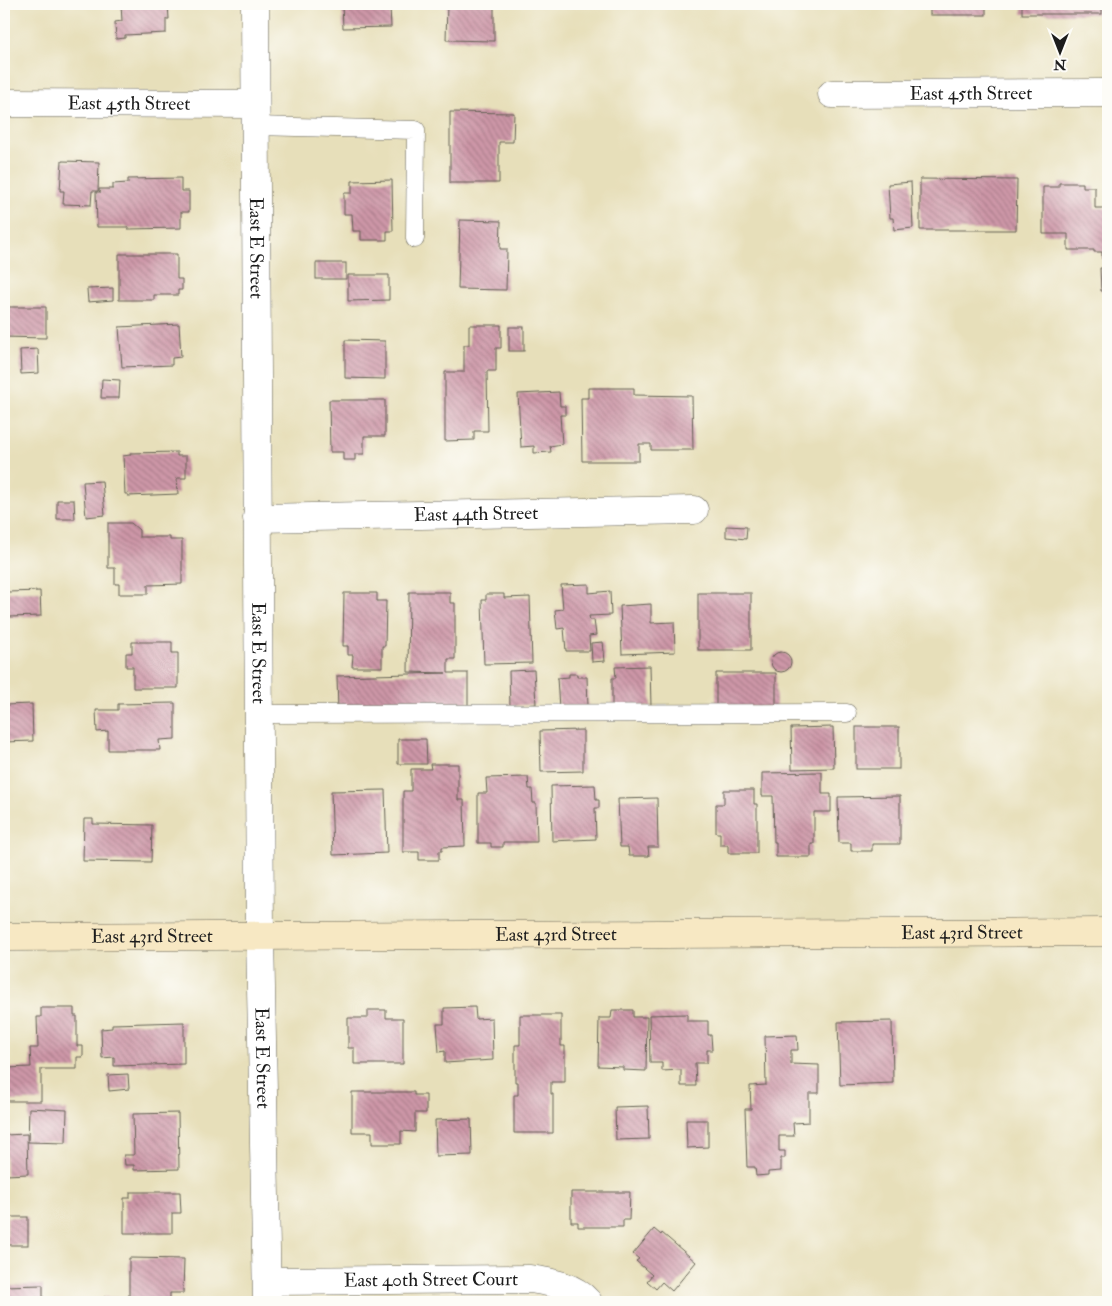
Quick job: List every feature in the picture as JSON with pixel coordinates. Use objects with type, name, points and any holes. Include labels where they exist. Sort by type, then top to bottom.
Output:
[{"type":"street","name":"East E Street","points":[[255,4],[260,935],[267,1292]]},
{"type":"street","name":"East 45th Street","points":[[832,94],[1108,93]]},
{"type":"street","name":"East 45th Street","points":[[4,103],[255,115]]},
{"type":"street","name":"East 44th Street","points":[[257,518],[694,510]]},
{"type":"street","name":"East 43rd Street","points":[[4,937],[1108,932]]},
{"type":"street","name":"East 40th Street Court","points":[[267,1292],[530,1279],[564,1286],[575,1291],[588,1302]]},
{"type":"lane","name":"East 45th Street","points":[[255,115],[416,130],[415,239]]},
{"type":"lane","points":[[259,714],[847,714]]},
{"type":"building","points":[[121,4],[168,4],[169,19],[166,19],[166,33],[125,35],[125,38],[116,39],[115,22],[122,21]]},
{"type":"building","points":[[342,4],[397,4],[397,7],[390,7],[391,27],[343,28]]},
{"type":"building","points":[[447,4],[494,4],[494,41],[446,40]]},
{"type":"building","points":[[930,4],[986,4],[986,15],[930,15]]},
{"type":"building","points":[[1022,4],[1102,4],[1102,14],[1022,14]]},
{"type":"building","points":[[450,112],[514,113],[513,142],[499,142],[499,183],[450,183]]},
{"type":"building","points":[[62,161],[99,162],[98,191],[92,191],[91,205],[63,204],[64,191],[60,191]]},
{"type":"building","points":[[181,178],[181,191],[189,191],[189,212],[181,212],[181,228],[128,229],[128,227],[97,227],[96,192],[101,192],[99,189],[113,189],[113,184],[128,183],[128,179]]},
{"type":"building","points":[[920,179],[1017,180],[1016,230],[920,230]]},
{"type":"building","points":[[392,180],[393,231],[387,231],[387,240],[361,240],[361,231],[353,231],[352,214],[344,214],[344,193],[352,193],[352,181]]},
{"type":"building","points":[[911,182],[913,228],[894,230],[893,218],[890,218],[888,184]]},
{"type":"building","points":[[1059,183],[1083,183],[1083,187],[1095,187],[1095,208],[1108,208],[1108,259],[1102,259],[1102,252],[1094,252],[1094,250],[1068,250],[1068,234],[1043,234],[1043,187],[1059,187]]},
{"type":"building","points":[[460,220],[501,221],[500,249],[507,249],[506,290],[458,289]]},
{"type":"building","points":[[119,254],[177,254],[177,279],[182,279],[182,290],[178,290],[178,295],[154,295],[154,300],[119,300]]},
{"type":"building","points":[[316,263],[346,263],[346,279],[316,279]]},
{"type":"building","points":[[1100,268],[1108,268],[1108,291],[1101,291]]},
{"type":"building","points":[[348,275],[389,275],[389,300],[348,301]]},
{"type":"building","points":[[113,288],[113,300],[88,302],[87,289]]},
{"type":"building","points":[[4,307],[46,307],[46,338],[4,337]]},
{"type":"building","points":[[179,324],[181,357],[172,358],[172,365],[122,367],[119,327]]},
{"type":"building","points":[[469,325],[501,325],[501,348],[496,348],[496,371],[487,371],[488,431],[474,431],[474,440],[445,441],[445,372],[464,372],[464,345],[469,345]]},
{"type":"building","points":[[509,327],[524,327],[524,351],[509,351]]},
{"type":"building","points":[[345,340],[385,341],[385,379],[345,378]]},
{"type":"building","points":[[38,349],[39,373],[21,374],[20,350]]},
{"type":"building","points":[[102,379],[120,380],[119,398],[101,398]]},
{"type":"building","points":[[588,388],[634,388],[634,395],[692,396],[693,450],[651,450],[651,444],[639,444],[639,461],[582,461],[581,398],[588,398]]},
{"type":"building","points":[[559,392],[560,406],[565,406],[565,415],[560,415],[562,444],[550,446],[551,452],[534,453],[534,446],[521,447],[518,394]]},
{"type":"building","points":[[329,400],[385,400],[385,436],[364,436],[364,454],[355,454],[355,460],[343,460],[343,452],[330,452]]},
{"type":"building","points":[[177,452],[177,456],[186,456],[186,478],[177,478],[178,494],[128,496],[128,494],[125,494],[123,456],[130,455],[130,453]]},
{"type":"building","points":[[102,481],[105,515],[86,517],[83,482]]},
{"type":"building","points":[[57,500],[74,500],[75,519],[57,519]]},
{"type":"building","points":[[108,523],[131,523],[139,530],[139,537],[170,537],[170,540],[182,540],[182,584],[148,585],[148,594],[119,594],[119,584],[115,584],[115,568],[108,568]]},
{"type":"building","points":[[726,526],[747,527],[746,539],[726,537]]},
{"type":"building","points":[[589,584],[589,593],[610,591],[611,615],[589,616],[590,620],[594,620],[596,635],[589,636],[590,651],[566,651],[564,628],[557,629],[555,610],[563,609],[561,585]]},
{"type":"building","points":[[40,591],[41,616],[8,617],[8,592]]},
{"type":"building","points":[[409,592],[450,592],[450,603],[455,603],[455,659],[448,659],[448,673],[468,673],[468,708],[338,711],[337,676],[446,673],[408,672]]},
{"type":"building","points":[[344,593],[377,593],[377,601],[386,601],[385,646],[382,646],[382,667],[352,667],[353,655],[348,655],[348,646],[343,646]]},
{"type":"building","points":[[698,593],[751,593],[751,650],[698,650]]},
{"type":"building","points":[[486,594],[504,594],[504,598],[530,597],[532,663],[484,664],[482,600],[486,600]]},
{"type":"building","points":[[651,604],[651,623],[674,622],[675,652],[622,654],[620,606]]},
{"type":"building","points":[[132,642],[172,642],[172,653],[178,653],[178,688],[133,688],[133,667],[126,667],[126,653],[132,653]]},
{"type":"building","points":[[603,642],[605,661],[592,662],[591,643]]},
{"type":"building","points":[[781,652],[788,655],[791,662],[788,669],[781,672],[774,669],[771,662],[774,655]]},
{"type":"building","points":[[650,666],[651,707],[612,707],[612,678],[616,678],[615,667]]},
{"type":"building","points":[[534,670],[536,704],[510,706],[509,671]]},
{"type":"building","points":[[716,673],[776,673],[776,707],[716,708]]},
{"type":"building","points":[[569,674],[577,674],[577,677],[587,677],[588,707],[559,708],[557,678],[569,677]]},
{"type":"building","points":[[175,703],[175,739],[159,740],[160,750],[108,750],[108,731],[97,732],[96,710],[118,710],[118,704]]},
{"type":"building","points":[[32,704],[33,741],[4,742],[4,705]]},
{"type":"building","points":[[833,727],[834,768],[792,769],[791,728]]},
{"type":"building","points":[[856,727],[899,727],[899,769],[856,769]]},
{"type":"building","points":[[583,730],[583,771],[541,772],[540,731]]},
{"type":"building","points":[[398,739],[426,739],[427,764],[398,764]]},
{"type":"building","points":[[430,764],[458,764],[458,800],[464,800],[465,846],[442,847],[442,851],[439,851],[439,860],[419,860],[419,852],[403,852],[403,791],[411,791],[411,769],[431,769]]},
{"type":"building","points":[[822,772],[822,794],[831,794],[831,812],[814,812],[814,844],[811,844],[811,857],[776,857],[773,796],[762,796],[762,773]]},
{"type":"building","points":[[528,777],[529,789],[532,789],[533,803],[536,803],[537,842],[503,842],[503,847],[491,847],[491,843],[478,843],[478,793],[487,793],[486,778]]},
{"type":"building","points":[[595,785],[596,800],[599,800],[599,808],[595,808],[596,839],[552,841],[551,786]]},
{"type":"building","points":[[385,790],[387,853],[333,855],[331,791]]},
{"type":"building","points":[[724,790],[754,790],[754,804],[757,804],[757,853],[728,853],[728,845],[720,845],[720,833],[716,833],[716,804],[724,804]]},
{"type":"building","points":[[900,796],[900,844],[872,844],[872,851],[851,851],[851,843],[839,843],[838,797]]},
{"type":"building","points":[[657,798],[658,847],[648,847],[649,856],[629,856],[628,847],[620,847],[618,799]]},
{"type":"building","points":[[84,819],[93,819],[93,824],[152,825],[151,862],[83,861]]},
{"type":"building","points":[[475,1007],[476,1019],[492,1018],[493,1060],[445,1063],[445,1051],[439,1052],[437,1024],[444,1024],[444,1008]]},
{"type":"building","points":[[41,1008],[74,1008],[74,1016],[77,1016],[77,1046],[83,1046],[83,1057],[77,1057],[77,1069],[41,1069],[41,1101],[7,1101],[6,1068],[31,1067],[30,1048],[38,1048],[37,1017],[41,1017]]},
{"type":"building","points":[[368,1010],[386,1010],[386,1018],[403,1018],[403,1064],[354,1064],[354,1048],[348,1048],[348,1018],[368,1018]]},
{"type":"building","points":[[612,1010],[633,1010],[633,1017],[647,1017],[646,1071],[623,1070],[623,1067],[598,1066],[599,1018],[611,1018]]},
{"type":"building","points":[[687,1014],[687,1021],[708,1021],[708,1035],[711,1035],[712,1050],[707,1050],[707,1063],[695,1063],[696,1086],[681,1086],[681,1070],[662,1071],[662,1063],[650,1063],[649,1015]]},
{"type":"building","points":[[520,1015],[561,1015],[561,1046],[565,1046],[565,1082],[551,1082],[551,1094],[553,1094],[553,1133],[514,1133],[514,1095],[518,1095],[518,1082],[515,1082],[515,1045],[520,1045]]},
{"type":"building","points":[[892,1021],[893,1083],[840,1085],[838,1022]]},
{"type":"building","points":[[184,1022],[184,1064],[114,1066],[114,1057],[102,1058],[101,1029],[112,1028],[112,1024]]},
{"type":"building","points":[[797,1035],[798,1050],[791,1050],[791,1064],[819,1065],[819,1093],[809,1093],[809,1122],[793,1123],[794,1136],[779,1136],[779,1151],[785,1151],[785,1158],[781,1158],[781,1171],[768,1172],[768,1175],[756,1176],[755,1167],[747,1167],[745,1109],[751,1109],[750,1086],[766,1085],[765,1036]]},
{"type":"building","points":[[128,1074],[129,1089],[109,1091],[108,1075]]},
{"type":"building","points":[[352,1092],[414,1092],[414,1095],[426,1095],[426,1113],[415,1113],[415,1132],[401,1131],[401,1144],[372,1144],[372,1132],[352,1132]]},
{"type":"building","points":[[648,1106],[649,1139],[616,1140],[615,1107]]},
{"type":"building","points":[[29,1108],[67,1110],[66,1143],[28,1142]]},
{"type":"building","points":[[178,1113],[179,1169],[134,1170],[134,1165],[125,1165],[124,1155],[134,1155],[133,1114]]},
{"type":"building","points":[[471,1119],[472,1155],[436,1156],[435,1120]]},
{"type":"building","points":[[686,1120],[708,1120],[708,1147],[687,1148]]},
{"type":"building","points":[[27,1134],[28,1174],[6,1175],[5,1135]]},
{"type":"building","points":[[130,1192],[180,1192],[181,1213],[172,1213],[172,1233],[124,1233],[124,1198],[130,1198]]},
{"type":"building","points":[[571,1192],[630,1192],[629,1220],[623,1220],[623,1227],[578,1227],[578,1222],[571,1222]]},
{"type":"building","points":[[7,1217],[28,1217],[28,1245],[7,1245]]},
{"type":"building","points":[[654,1229],[661,1235],[662,1233],[696,1262],[672,1291],[662,1282],[656,1289],[647,1281],[652,1275],[636,1261],[639,1259],[633,1254]]},
{"type":"building","points":[[129,1258],[184,1259],[183,1293],[170,1293],[170,1302],[104,1302],[104,1297],[129,1297]]},
{"type":"building","points":[[43,1285],[43,1302],[4,1302],[4,1286]]}]
